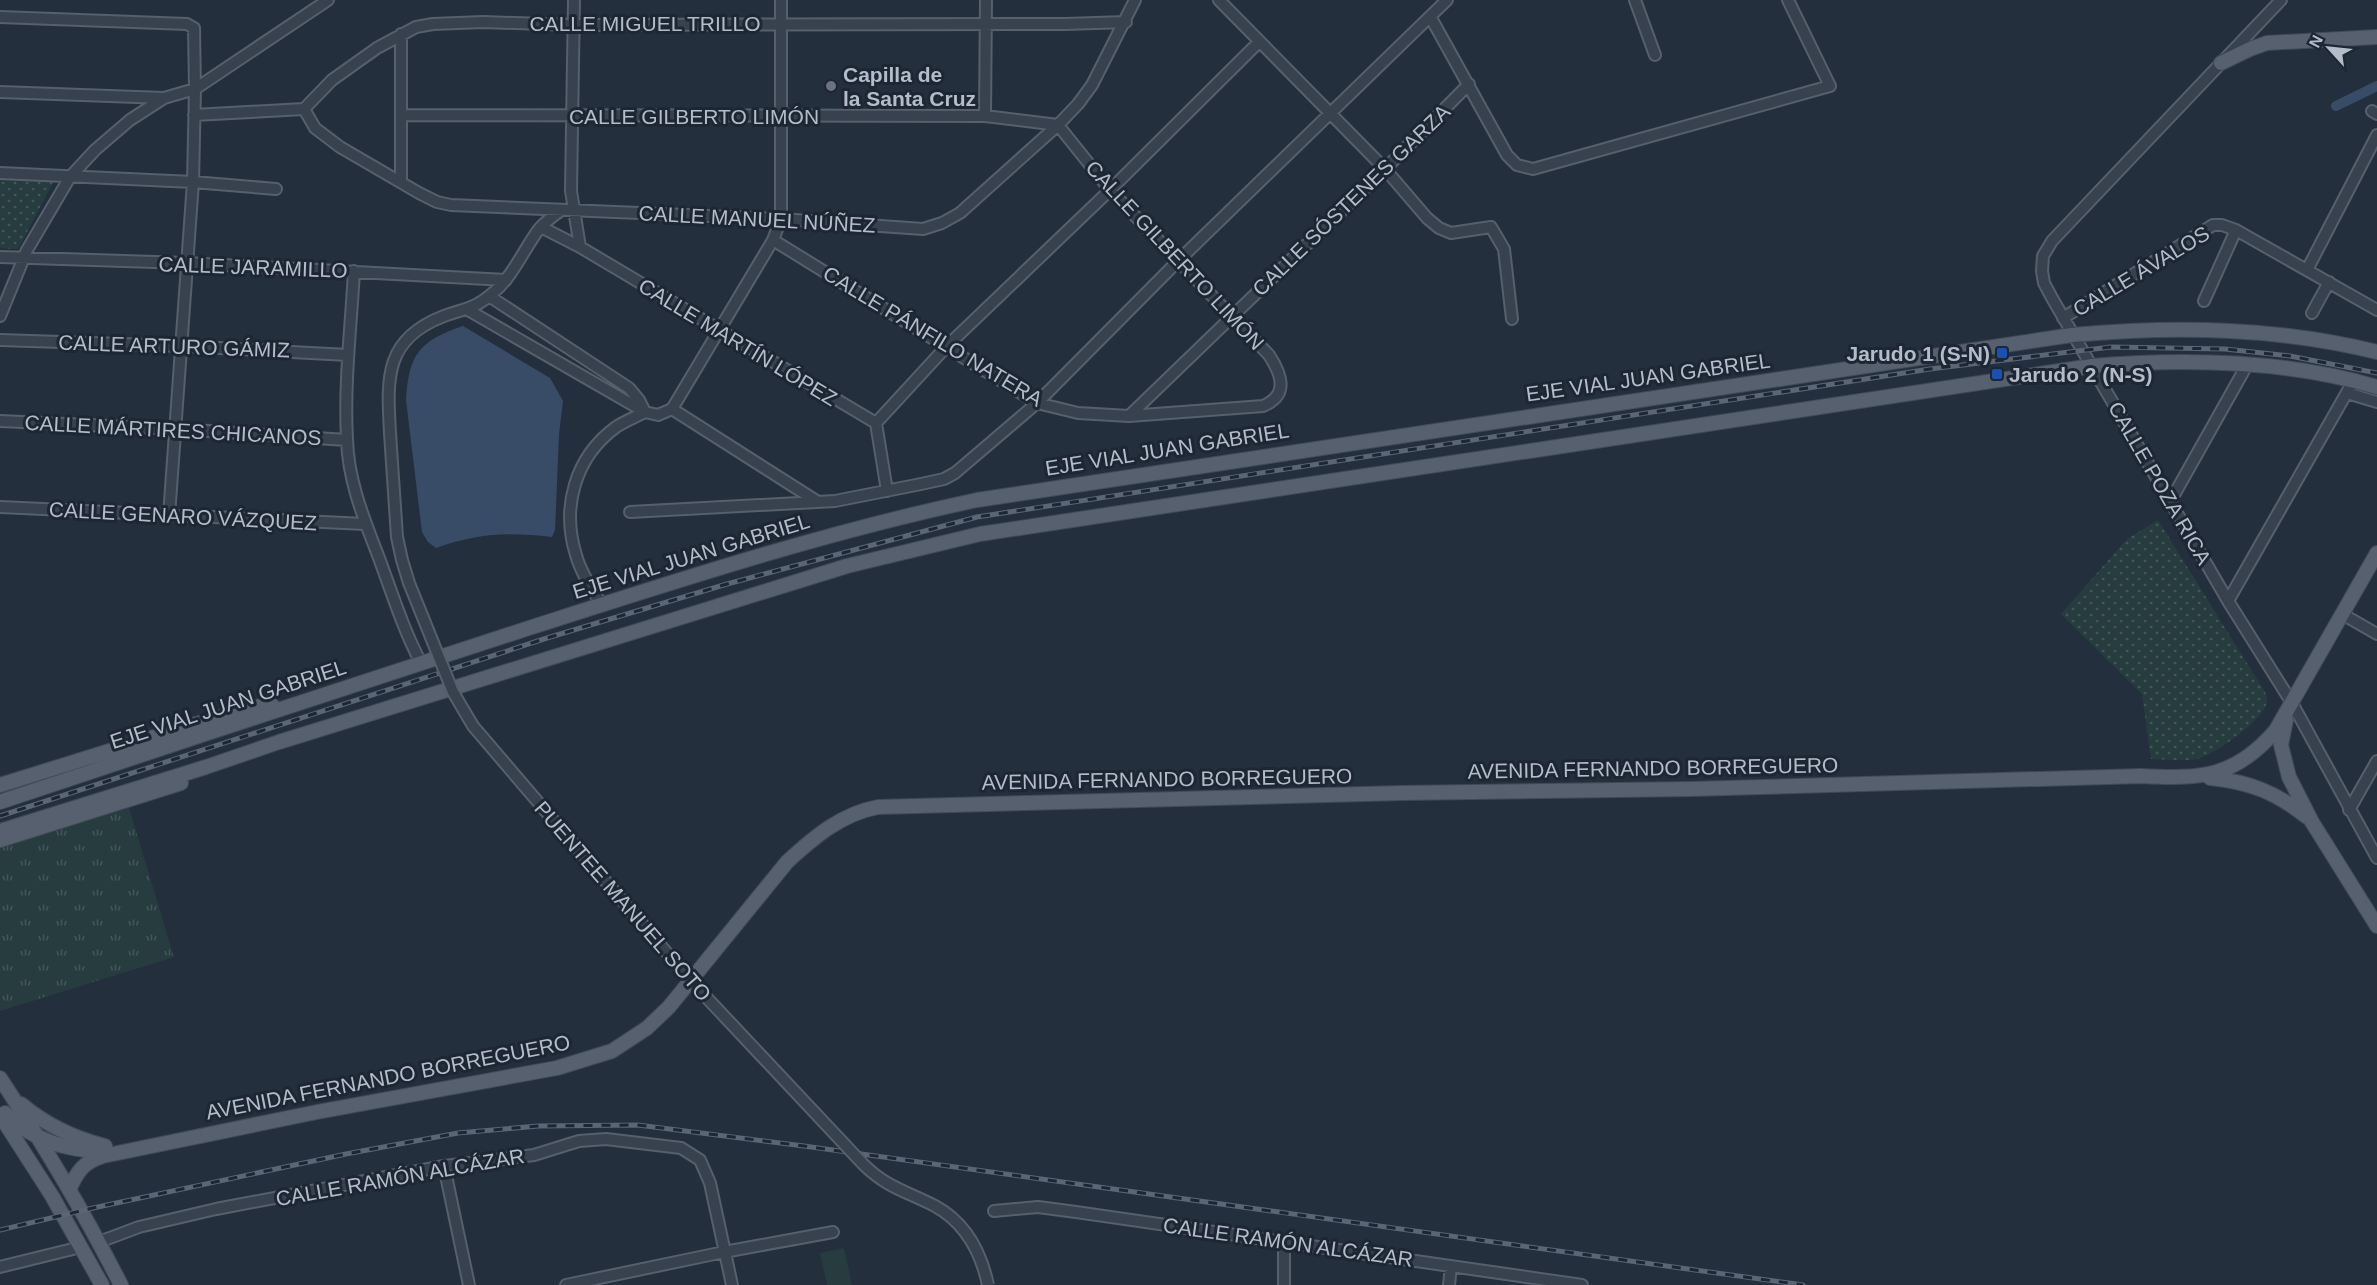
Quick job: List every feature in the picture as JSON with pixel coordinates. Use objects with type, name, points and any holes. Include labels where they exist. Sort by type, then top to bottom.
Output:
[{"type":"main road","points":[[2221,63],[2250,48],[2267,44],[2377,37]]},
{"type":"main road","name":"EJE VIAL JUAN GABRIEL","points":[[0,802],[309,699],[751,557],[850,529],[977,500],[2072,334],[2211,328],[2295,337],[2376,350]]},
{"type":"main road","points":[[0,831],[847,566],[980,534],[2092,366],[2170,362],[2247,365],[2296,370],[2354,380],[2377,387]]},
{"type":"main road","points":[[2377,554],[2292,703],[2282,734],[2283,760],[2289,777],[2312,822],[2377,926]]},
{"type":"main road","points":[[0,785],[255,707],[309,699]]},
{"type":"main road","name":"AVENIDA FERNANDO BORREGUERO","points":[[124,1151],[317,1112],[557,1068],[612,1051],[647,1028],[669,1007],[788,862],[810,841],[836,822],[862,810],[883,806],[1691,789],[2141,776],[2190,778],[2225,770],[2246,759],[2260,748],[2276,730],[2292,703]]},
{"type":"main road","points":[[0,840],[237,765],[279,742]]},
{"type":"main road","points":[[2190,778],[2230,779],[2250,784],[2289,803],[2312,822]]},
{"type":"main road","points":[[0,1078],[40,1140],[121,1285]]},
{"type":"main road","points":[[13,1098],[40,1118],[76,1138],[124,1151]]},
{"type":"main road","points":[[0,1109],[20,1128],[40,1140],[78,1150],[124,1151]]},
{"type":"main road","points":[[0,1115],[52,1196],[102,1285]]},
{"type":"main road","points":[[69,1190],[78,1171],[87,1162],[124,1151]]},
{"type":"street","points":[[0,316],[24,257],[69,177],[129,120],[165,98],[195,88],[328,0]]},
{"type":"street","points":[[574,0],[571,116],[573,210],[580,247]]},
{"type":"street","points":[[468,310],[645,412],[658,415],[672,409],[773,240],[780,219],[781,0]]},
{"type":"street","points":[[985,116],[986,0]]},
{"type":"street","name":"CALLE MANUEL NÚÑEZ","points":[[304,109],[315,128],[328,139],[437,202],[451,205],[780,219],[923,229],[942,223],[960,213],[1058,125],[1092,86],[1135,0]]},
{"type":"street","points":[[1219,0],[1385,169],[1427,218],[1439,228],[1451,233],[1491,226],[1504,249],[1512,319]]},
{"type":"street","points":[[630,512],[853,498],[944,478],[955,473],[1037,403],[1177,262],[1447,0]]},
{"type":"street","points":[[1635,0],[1655,55]]},
{"type":"street","points":[[1431,18],[1507,155],[1517,165],[1533,169],[1830,86],[1788,0]]},
{"type":"street","name":"CALLE POZA RICA","points":[[2281,0],[2139,147],[2047,248],[2042,263],[2044,283],[2228,601],[2292,703],[2377,858]]},
{"type":"street","points":[[0,18],[188,24],[194,28],[193,182],[169,516]]},
{"type":"street","name":"CALLE MIGUEL TRILLO","points":[[304,109],[344,70],[401,34],[416,27],[450,23],[572,25],[1126,22]]},
{"type":"street","points":[[401,34],[401,182]]},
{"type":"street","points":[[887,491],[876,423],[946,347],[1110,190],[1259,42]]},
{"type":"street","name":"CALLE SÓSTENES GARZA","points":[[1129,416],[1385,169],[1469,84]]},
{"type":"street","points":[[0,92],[165,98]]},
{"type":"street","points":[[194,115],[304,109]]},
{"type":"street","name":"CALLE GILBERTO LIMÓN","points":[[402,115],[985,116],[1058,125],[1110,190],[1269,355],[1276,366],[1281,389],[1278,398]]},
{"type":"street","points":[[2307,270],[2377,135]]},
{"type":"street","points":[[0,173],[193,182],[276,189]]},
{"type":"street","name":"PUENTEE MANUEL SOTO","points":[[560,211],[541,227],[506,280],[489,296],[468,310],[445,316],[420,327],[402,346],[389,373],[390,434],[397,537],[409,583],[453,692],[473,726],[692,981],[863,1164],[888,1185],[936,1207],[955,1221],[981,1256],[988,1285]]},
{"type":"street","name":"CALLE ÁVALOS","points":[[2063,318],[2206,228],[2222,225],[2236,230],[2377,310]]},
{"type":"street","name":"CALLE MARTÍN LÓPEZ","points":[[541,227],[580,247],[876,423]]},
{"type":"street","points":[[2204,301],[2236,230]]},
{"type":"street","name":"CALLE PÁNFILO NATERA","points":[[773,240],[1037,403],[1078,413],[1129,416],[1263,406],[1278,398]]},
{"type":"street","name":"CALLE JARAMILLO","points":[[0,256],[186,263],[506,280]]},
{"type":"street","points":[[354,271],[348,354],[347,440],[354,487],[365,524],[405,633],[421,663]]},
{"type":"street","points":[[2312,313],[2329,282]]},
{"type":"street","points":[[489,296],[629,388],[645,412]]},
{"type":"street","name":"CALLE ARTURO GÁMIZ","points":[[0,340],[348,354]]},
{"type":"street","points":[[2170,502],[2247,365]]},
{"type":"street","points":[[2228,601],[2354,380]]},
{"type":"street","points":[[2347,393],[2377,402]]},
{"type":"street","points":[[672,409],[818,502]]},
{"type":"street","points":[[602,605],[575,554],[569,506],[573,484],[604,438],[618,426],[645,412]]},
{"type":"street","name":"CALLE MÁRTIRES CHICANOS","points":[[0,421],[347,440]]},
{"type":"street","name":"CALLE GENARO VÁZQUEZ","points":[[0,507],[365,524]]},
{"type":"street","points":[[2342,614],[2377,634]]},
{"type":"street","points":[[2349,810],[2377,761]]},
{"type":"street","name":"CALLE RAMÓN ALCÁZAR","points":[[99,1242],[139,1227],[207,1211],[444,1166],[534,1155],[593,1139],[631,1141],[681,1148],[700,1160],[710,1183],[724,1252]]},
{"type":"street","points":[[444,1166],[469,1285]]},
{"type":"street","name":"CALLE RAMÓN ALCÁZAR","points":[[994,1211],[1038,1207],[1582,1285]]},
{"type":"street","points":[[566,1285],[833,1232]]},
{"type":"street","points":[[1284,1241],[1284,1285]]},
{"type":"street","points":[[0,1267],[81,1247]]},
{"type":"street","points":[[724,1252],[732,1285]]},
{"type":"street","points":[[1449,1285],[1451,1266]]},
{"type":"green space","points":[[0,179],[54,181],[18,249],[0,248]]},
{"type":"green space","points":[[2158,520],[2265,692],[2267,699],[2258,717],[2238,735],[2215,751],[2192,760],[2151,759],[2142,694],[2061,614],[2127,539]]},
{"type":"green space","points":[[129,808],[174,957],[0,1011],[0,847]]},
{"type":"green space","points":[[844,1248],[852,1285],[827,1285],[820,1253]]},
{"type":"water","points":[[463,326],[550,378],[563,401],[559,434],[555,530],[552,537],[522,534],[494,535],[466,539],[436,548],[428,542],[422,532],[406,400],[410,371],[419,351],[426,344],[436,337]]},
{"type":"waterway","points":[[2336,106],[2377,86]]},
{"type":"railway","points":[[0,816],[547,638],[727,584],[977,517],[1930,369],[2111,347],[2225,349],[2290,356],[2377,373]]},
{"type":"railway","points":[[0,1230],[346,1154],[458,1133],[538,1126],[638,1125],[1803,1285]]},
{"type":"place","name":"Capilla de la Santa Cruz","points":[[831,86]]},
{"type":"place","name":"Jarudo 1 (S-N)","points":[[2002,353]]},
{"type":"place","name":"Jarudo 2 (N-S)","points":[[1997,374]]}]
